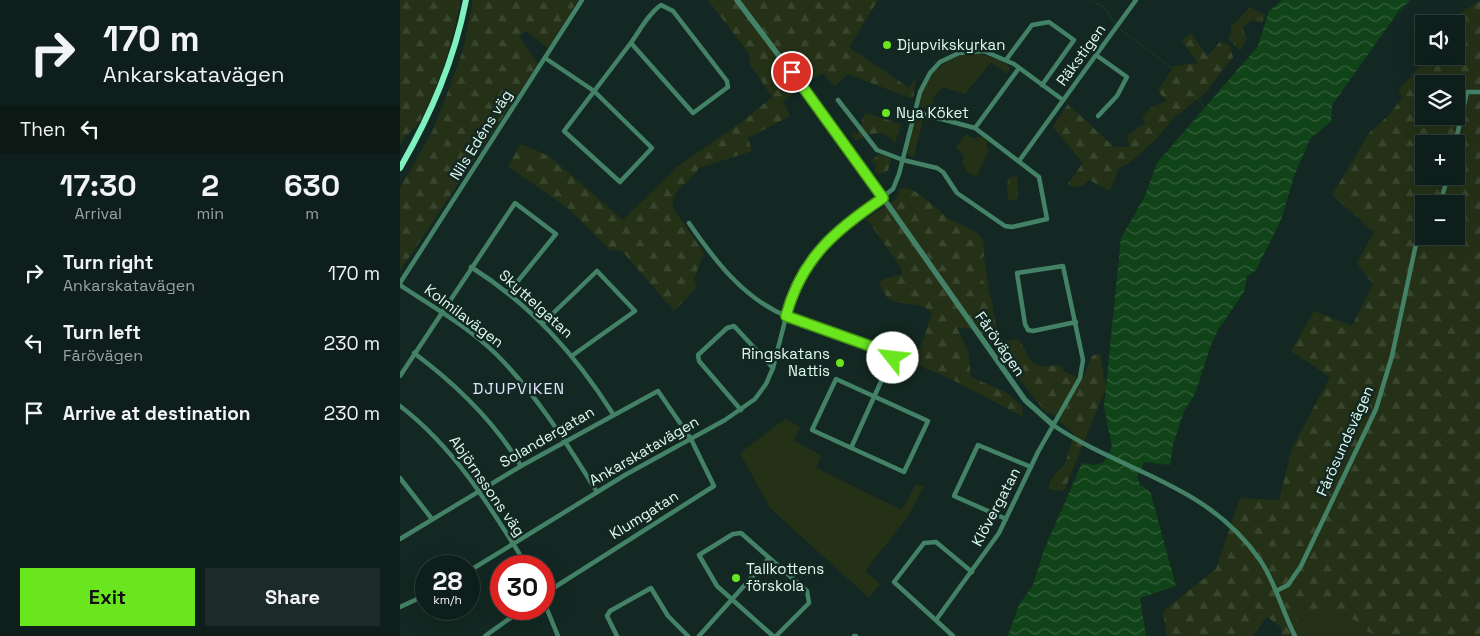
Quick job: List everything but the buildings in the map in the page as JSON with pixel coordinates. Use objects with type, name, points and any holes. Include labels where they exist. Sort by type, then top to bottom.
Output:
[{"type":"main road","points":[[400,168],[422,129],[446,75],[460,32],[466,0]]},
{"type":"street","name":"Nils Edéns väg","points":[[400,284],[582,0]]},
{"type":"street","name":"Fårövägen","points":[[737,0],[803,86],[1025,400],[1052,425],[1198,499],[1232,526],[1261,561],[1295,636]]},
{"type":"street","name":"Räkstigen","points":[[1020,161],[1136,0]]},
{"type":"street","points":[[545,58],[594,91],[652,148],[620,182],[564,131],[594,91],[631,43],[655,9],[661,5],[667,6],[721,74],[728,87],[693,113],[631,43]]},
{"type":"street","points":[[1006,60],[1032,25],[1049,22],[1062,31],[1074,40],[1042,85]]},
{"type":"street","name":"Ankarskatavägen","points":[[480,564],[597,492],[741,410],[755,399],[766,384],[774,368],[786,316],[800,278],[816,253],[831,236],[893,189],[903,160],[920,92],[930,73],[940,62],[953,55],[969,51],[984,51],[1020,68],[1063,100]]},
{"type":"street","points":[[1096,55],[1127,77],[1117,96],[1098,116]]},
{"type":"street","points":[[975,128],[1020,68]]},
{"type":"street","points":[[1457,135],[1467,92],[1480,92]]},
{"type":"street","points":[[838,100],[877,150],[903,160],[937,168],[944,172],[957,193],[997,221],[1012,227],[1048,219],[1040,177],[975,128],[915,112]]},
{"type":"street","points":[[400,376],[515,202],[556,234],[509,292]]},
{"type":"street","points":[[689,223],[720,266],[737,284],[786,316],[893,355],[851,448]]},
{"type":"street","name":"Fårösundsvägen","points":[[1276,591],[1288,585],[1301,566],[1376,409],[1392,356],[1416,245]]},
{"type":"street","name":"Skyttelgatan","points":[[471,266],[509,292],[543,323],[573,355],[613,414]]},
{"type":"street","name":"Klövergatan","points":[[936,620],[972,572],[1006,519],[1052,425],[1080,378],[1083,360],[1076,322],[1064,266],[1017,273],[1025,324],[1028,330],[1034,332],[1076,322]]},
{"type":"street","points":[[543,323],[597,271],[635,311],[573,355]]},
{"type":"street","name":"Kolmilavägen","points":[[400,284],[442,311],[495,353],[518,378],[566,442],[597,492]]},
{"type":"street","points":[[741,410],[699,361],[698,354],[727,328],[734,326],[774,368]]},
{"type":"street","points":[[414,354],[464,394],[489,420],[522,466]]},
{"type":"street","points":[[836,379],[928,421],[904,472],[851,448],[812,430],[836,379]]},
{"type":"street","name":"Solandergatan","points":[[400,538],[613,414],[658,391],[691,439]]},
{"type":"street","name":"Abjörnssons väg","points":[[400,406],[436,436],[461,465],[520,555]]},
{"type":"street","name":"Klumgatan","points":[[555,587],[714,486],[691,439]]},
{"type":"street","points":[[1006,519],[954,496],[969,461],[978,445],[1031,467]]},
{"type":"street","points":[[400,478],[432,519]]},
{"type":"street","points":[[741,533],[806,591],[808,603],[775,636],[731,600],[717,586],[699,555],[733,534],[741,533]]},
{"type":"street","points":[[953,636],[894,582],[924,543],[930,541],[936,542],[972,572]]},
{"type":"street","points":[[698,636],[769,558]]},
{"type":"street","points":[[617,636],[607,616],[610,611],[651,588],[668,616],[688,636]]},
{"type":"street","points":[[400,607],[415,600]]},
{"type":"street","points":[[485,636],[507,620]]},
{"type":"street","points":[[551,620],[558,636]]},
{"type":"green space","points":[[400,0],[460,0],[446,60],[434,91],[420,122],[400,145]]},
{"type":"green space","points":[[473,0],[578,0],[548,48],[526,31],[519,36],[538,64],[400,271],[400,188],[433,130],[463,50]]},
{"type":"green space","points":[[708,0],[878,0],[849,47],[909,88],[916,77],[913,99],[848,74],[835,86],[822,73],[783,101],[790,116],[748,138],[752,151],[699,168],[678,191],[673,201],[673,208],[704,253],[694,279],[697,287],[674,311],[622,251],[610,250],[570,210],[508,166],[521,144],[549,156],[623,220],[677,167],[743,121],[772,97],[750,64],[749,54]]},
{"type":"green space","points":[[1480,0],[1480,636],[1374,636],[1346,614],[1295,615],[1303,636],[1281,636],[1281,627],[1267,617],[1252,636],[1167,636],[1163,611],[1216,569],[1240,498],[1279,500],[1292,448],[1330,377],[1291,351],[1314,311],[1352,326],[1373,284],[1357,263],[1374,232],[1332,195],[1370,132],[1388,116],[1403,97],[1398,91],[1421,65],[1465,65],[1465,15],[1458,15]]},
{"type":"green space","points":[[1250,7],[1265,15],[1263,23],[1252,20],[1244,26],[1243,30],[1247,39],[1240,51],[1228,38],[1231,33],[1231,27]]},
{"type":"green space","points":[[1191,33],[1207,56],[1220,42],[1229,45],[1233,57],[1205,93],[1174,118],[1154,141],[1129,163],[1119,168],[1110,191],[1089,180],[1081,187],[1067,185],[1083,163],[1053,127],[1068,104],[1114,147],[1130,147],[1127,136],[1145,123],[1142,117],[1152,107],[1167,101],[1158,91],[1174,66],[1198,63],[1182,41]]},
{"type":"green space","points":[[970,53],[995,58],[1008,65],[1010,69],[1007,74],[991,62],[965,94],[943,87],[934,96],[931,109],[918,106],[925,86],[935,71],[950,60]]},
{"type":"green space","points":[[865,113],[901,124],[895,143],[881,133],[871,134],[855,141],[852,135],[854,132],[857,134]]},
{"type":"green space","points":[[915,114],[924,115],[914,157],[909,156],[906,151]]},
{"type":"green space","points":[[966,134],[972,138],[983,137],[987,141],[987,148],[989,150],[976,177],[967,172],[962,161],[964,157],[956,147]]},
{"type":"green space","points":[[879,154],[891,158],[888,171],[878,174],[874,171],[877,165],[871,161]]},
{"type":"green space","points":[[1017,176],[1018,199],[1008,200],[1007,181],[1010,177]]},
{"type":"green space","points":[[907,188],[924,198],[951,220],[971,229],[981,237],[984,244],[984,256],[974,265],[977,273],[988,288],[997,329],[1003,341],[1018,339],[1030,359],[1037,365],[1059,365],[1065,372],[1082,379],[1092,356],[1100,353],[1106,388],[1064,491],[1049,489],[1049,485],[1054,475],[1065,465],[1074,434],[1051,413],[1046,413],[986,336],[969,328],[957,328],[968,351],[971,377],[1007,393],[1022,406],[1023,417],[949,378],[904,359],[907,352],[920,349],[932,313],[922,306],[893,301],[888,298],[879,285],[882,280],[902,274],[901,268],[867,219],[896,199],[900,189]]},
{"type":"green space","points":[[984,256],[989,290],[975,274],[974,265]]},
{"type":"green space","points":[[785,419],[800,427],[794,441],[821,455],[816,468],[902,510],[916,484],[924,487],[908,516],[865,571],[880,584],[869,598],[770,508],[740,453]]},
{"type":"green space","points":[[881,515],[890,524],[877,537],[868,529]]},
{"type":"green space","points":[[1346,614],[1374,636],[1303,636],[1294,615]]},
{"type":"water","points":[[1282,0],[1411,0],[1399,11],[1332,105],[1331,121],[1310,139],[1294,176],[1281,220],[1256,270],[1247,276],[1244,292],[1218,330],[1211,345],[1195,394],[1184,411],[1173,445],[1170,465],[1144,462],[1137,477],[1140,485],[1150,491],[1176,586],[1140,598],[1146,636],[1008,636],[1019,605],[1033,585],[1044,550],[1082,463],[1093,465],[1103,463],[1112,447],[1104,407],[1121,238],[1144,198],[1157,163],[1258,46],[1269,11]]},
{"type":"waterway","points":[[1090,0],[1104,7],[1115,23]]},
{"type":"waterway","points":[[1120,29],[1173,69],[1187,86]]},
{"type":"waterway","points":[[1191,91],[1204,107]]},
{"type":"place","name":"Djupvikskyrkan","points":[[887,45]]},
{"type":"place","name":"Nya Köket","points":[[886,113]]},
{"type":"place","name":"Ringskatans Nattis","points":[[840,363]]},
{"type":"place","name":"Tallkottens förskola","points":[[736,578]]},
{"type":"district","name":"DJUPVIKEN","points":[[519,388]]},
{"type":"route","points":[[792,72],[883,198],[831,236],[816,253],[800,278],[786,316],[887,352],[893,355],[893,358]]}]
